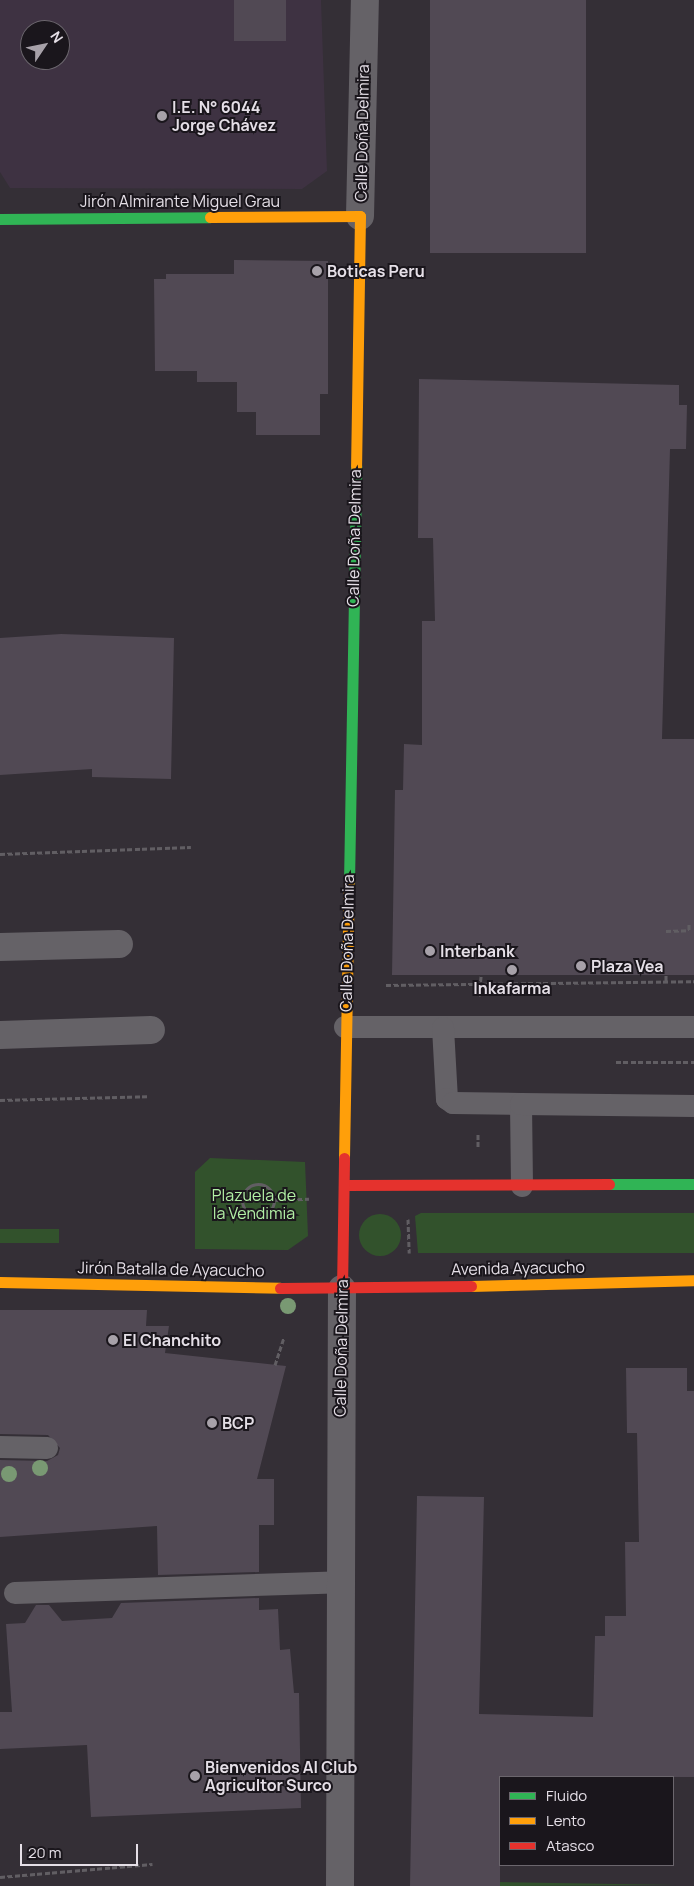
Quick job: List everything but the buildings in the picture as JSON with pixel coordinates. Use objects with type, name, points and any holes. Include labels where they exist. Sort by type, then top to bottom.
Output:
[{"type":"street","name":"Calle Doña Delmira","points":[[340,1886],[345,1027],[365,0]]},
{"type":"street","name":"Jirón Almirante Miguel Grau","points":[[0,218],[360,216]]},
{"type":"street","points":[[0,946],[119,944]]},
{"type":"street","points":[[0,1035],[151,1030]]},
{"type":"street","points":[[344,1185],[522,1186],[694,1184]]},
{"type":"street","name":"Avenida Ayacucho","points":[[342,1289],[694,1280]]},
{"type":"street","name":"Jirón Batalla de Ayacucho","points":[[0,1282],[342,1289]]},
{"type":"lane","points":[[345,1027],[694,1027]]},
{"type":"lane","points":[[443,1028],[447,1099],[453,1103],[694,1106]]},
{"type":"lane","points":[[521,1104],[522,1186]]},
{"type":"lane","points":[[0,1448],[47,1448]]},
{"type":"lane","points":[[15,1593],[341,1582]]},
{"type":"path","points":[[0,854],[191,847]]},
{"type":"path","points":[[666,930],[689,930],[689,924]]},
{"type":"path","points":[[666,975],[666,981]]},
{"type":"path","points":[[386,985],[694,981]]},
{"type":"path","points":[[0,1100],[148,1096]]},
{"type":"path","points":[[256,1184],[271,1190],[275,1200],[272,1210],[263,1216],[247,1213],[242,1203],[243,1192],[256,1184]]},
{"type":"path","points":[[275,1200],[311,1199]]},
{"type":"path","points":[[408,1211],[409,1253]]},
{"type":"path","points":[[275,1365],[284,1338]]},
{"type":"path","points":[[0,1877],[152,1864]]},
{"type":"shaded area","name":"I.E. N° 6044 Jorge Chávez","points":[[0,0],[321,0],[327,171],[302,189],[10,188],[0,172]]},
{"type":"green space","name":"Plazuela de la Vendimia","points":[[210,1158],[305,1162],[308,1236],[288,1250],[195,1249],[195,1172]]},
{"type":"green space","points":[[421,1213],[694,1213],[694,1253],[418,1253],[415,1216]]},
{"type":"green space","points":[[380,1214],[395,1220],[401,1235],[395,1250],[380,1256],[365,1250],[359,1235],[365,1220]]},
{"type":"green space","points":[[0,1229],[59,1229],[59,1243],[0,1243]]},
{"type":"green space","points":[[495,1882],[677,1885],[495,1886]]},
{"type":"traffic: fast","points":[[0,219],[210,217]]},
{"type":"traffic: fast","points":[[349,883],[356,466]]},
{"type":"traffic: fast","points":[[609,1184],[694,1184]]},
{"type":"traffic: slow","points":[[210,217],[360,216],[356,466]]},
{"type":"traffic: slow","points":[[344,1158],[349,883]]},
{"type":"traffic: slow","points":[[471,1286],[694,1280]]},
{"type":"traffic: slow","points":[[0,1282],[280,1288]]},
{"type":"traffic: jam","points":[[342,1289],[344,1158]]},
{"type":"traffic: jam","points":[[344,1185],[609,1184]]},
{"type":"traffic: jam","points":[[280,1288],[471,1286]]},
{"type":"place","name":"I.E. N° 6044 Jorge Chávez","points":[[162,116]]},
{"type":"place","name":"Boticas Peru","points":[[317,271]]},
{"type":"place","name":"Interbank","points":[[430,951]]},
{"type":"place","name":"Plaza Vea","points":[[581,966]]},
{"type":"place","name":"Inkafarma","points":[[512,970]]},
{"type":"place","name":"El Chanchito","points":[[113,1340]]},
{"type":"place","name":"BCP","points":[[212,1423]]},
{"type":"place","name":"Bienvenidos Al Club Agricultor Surco","points":[[195,1776]]}]
